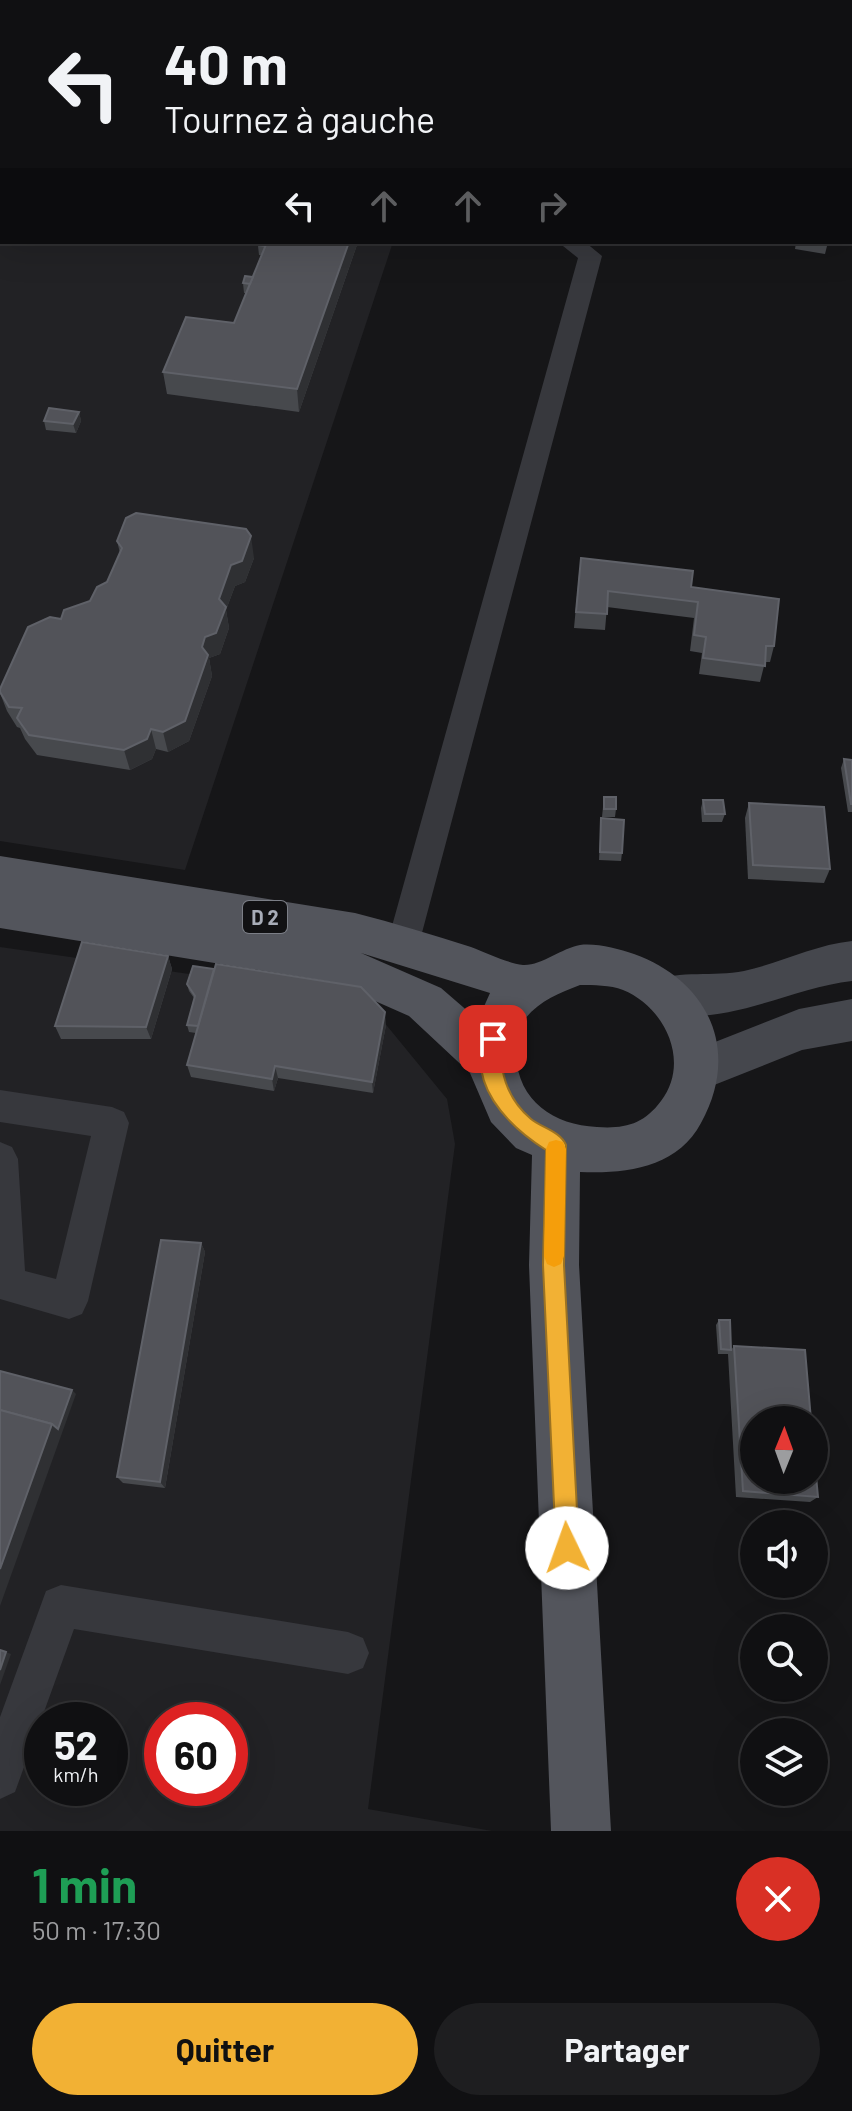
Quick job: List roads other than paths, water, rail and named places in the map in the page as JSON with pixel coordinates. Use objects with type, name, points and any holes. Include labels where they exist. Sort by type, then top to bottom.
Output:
[{"type":"main road","name":"D 2","points":[[0,874],[355,932],[403,944],[524,985]]},
{"type":"main road","name":"D 2","points":[[0,909],[337,963],[425,1002],[489,1060]]},
{"type":"main road","points":[[667,995],[743,991],[824,964],[852,961]]},
{"type":"main road","points":[[580,965],[611,967],[641,977],[667,995],[692,1029],[699,1070],[690,1103],[667,1132],[634,1149],[595,1153],[556,1145],[523,1124],[500,1094],[489,1060],[497,1018],[524,985],[551,971],[580,965]]},
{"type":"main road","points":[[699,1070],[799,1030],[852,1020]]},
{"type":"main road","points":[[556,1145],[554,1265],[581,1831]]},
{"type":"lane","points":[[403,944],[590,256],[573,244]]},
{"type":"lane","points":[[0,1106],[112,1123],[69,1301],[7,1284],[0,1159]]},
{"type":"lane","points":[[0,1777],[61,1606],[348,1653]]}]
